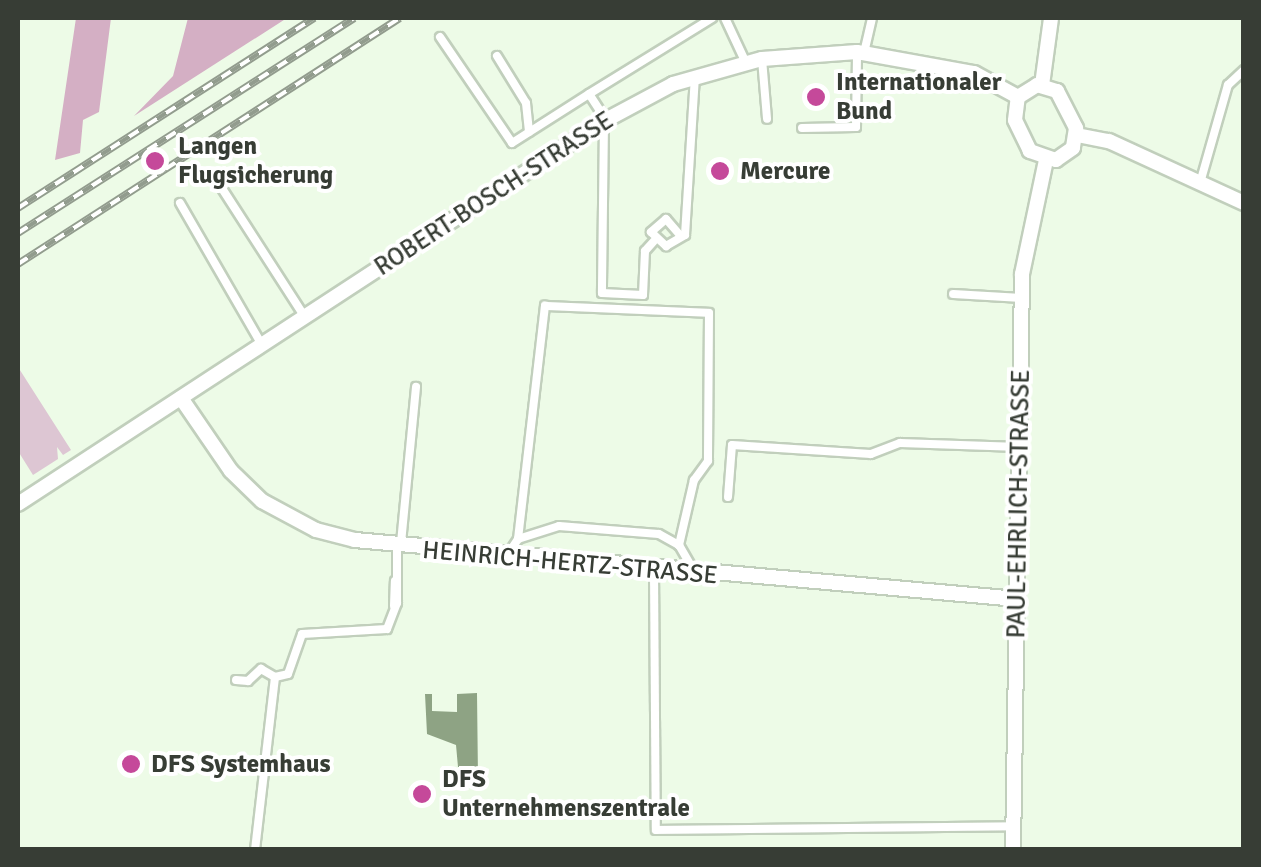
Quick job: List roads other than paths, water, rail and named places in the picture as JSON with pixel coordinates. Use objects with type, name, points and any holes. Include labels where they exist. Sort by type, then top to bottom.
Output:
[{"type":"street","points":[[1042,85],[1050,18]]},
{"type":"street","name":"ROBERT-BOSCH-STRASSE","points":[[18,504],[605,121],[695,77],[762,60],[861,52],[974,72],[1018,97]]},
{"type":"street","points":[[1042,85],[1062,97],[1076,135],[1068,154],[1046,160],[1025,144],[1014,114],[1018,97],[1042,85]]},
{"type":"street","points":[[1076,135],[1109,141],[1244,202]]},
{"type":"street","name":"PAUL-EHRLICH-STRASSE","points":[[1013,850],[1024,253],[1046,160]]},
{"type":"street","name":"HEINRICH-HERTZ-STRASSE","points":[[181,398],[231,470],[262,501],[316,530],[399,548],[1018,600]]},
{"type":"lane","points":[[440,36],[512,143],[712,18]]},
{"type":"lane","points":[[724,18],[746,63]]},
{"type":"lane","points":[[802,128],[856,127],[861,52],[872,18]]},
{"type":"lane","points":[[497,56],[526,103],[529,132]]},
{"type":"lane","points":[[762,60],[767,118]]},
{"type":"lane","points":[[1200,183],[1228,84],[1244,70]]},
{"type":"lane","points":[[679,234],[685,235],[695,77]]},
{"type":"lane","points":[[589,94],[605,121],[602,293],[643,295],[645,251],[654,241]]},
{"type":"lane","points":[[214,176],[305,316]]},
{"type":"lane","points":[[180,203],[262,345]]},
{"type":"lane","points":[[654,241],[652,228],[662,219],[674,222],[679,234]]},
{"type":"lane","points":[[654,241],[670,246],[679,234]]},
{"type":"lane","points":[[953,294],[1022,298]]},
{"type":"lane","points":[[506,558],[518,539],[545,306],[709,313],[708,461],[694,480],[680,544]]},
{"type":"lane","points":[[274,677],[296,664],[302,634],[387,629],[394,606],[416,387]]},
{"type":"lane","points":[[728,497],[732,445],[871,454],[900,443],[1020,447]]},
{"type":"lane","points":[[518,539],[559,526],[660,534],[680,544],[696,575]]},
{"type":"lane","points":[[654,572],[656,830],[1014,826]]},
{"type":"lane","points":[[236,680],[248,681],[261,669],[274,677]]},
{"type":"lane","points":[[254,850],[274,677]]},
{"type":"railway","points":[[18,208],[314,18]]},
{"type":"railway","points":[[18,233],[354,18]]},
{"type":"railway","points":[[18,264],[399,18]]},
{"type":"place","name":"Internationaler Bund","points":[[816,97]]},
{"type":"place","name":"Langen Flugsicherung","points":[[155,161]]},
{"type":"place","name":"Mercure","points":[[720,171]]},
{"type":"place","name":"DFS Systemhaus","points":[[131,764]]},
{"type":"place","name":"DFS Unternehmenszentrale","points":[[422,794]]}]
